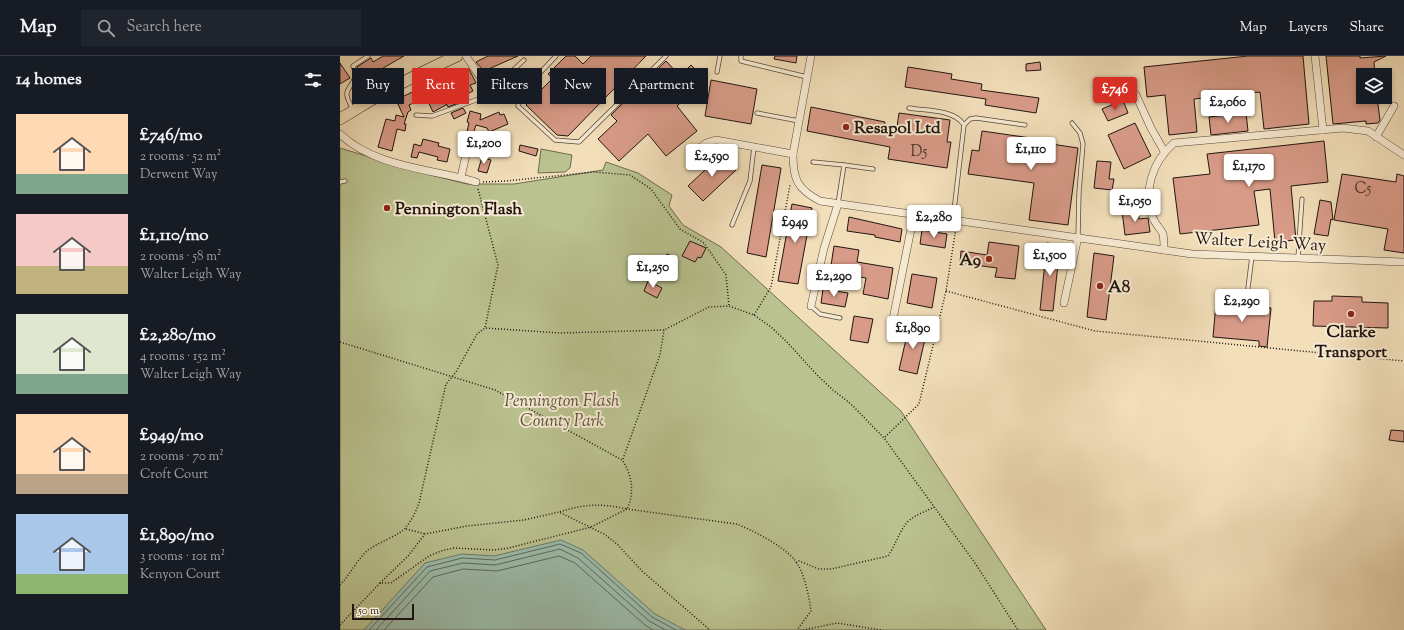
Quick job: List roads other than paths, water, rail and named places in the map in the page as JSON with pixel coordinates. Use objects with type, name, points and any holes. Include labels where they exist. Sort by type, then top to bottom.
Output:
[{"type":"main road","points":[[340,119],[418,74],[457,56]]},
{"type":"street","points":[[466,56],[477,72]]},
{"type":"street","points":[[690,156],[706,143],[716,140],[793,154],[810,56]]},
{"type":"street","points":[[1315,56],[1323,130]]},
{"type":"street","points":[[1136,95],[1151,128],[1164,151]]},
{"type":"street","points":[[1376,137],[1394,106]]},
{"type":"street","points":[[1164,250],[1163,234],[1153,219],[1148,197],[1151,174],[1164,151],[1174,143],[1343,128],[1368,132],[1404,155]]},
{"type":"street","points":[[340,134],[351,144],[388,160],[461,177],[476,182]]},
{"type":"street","name":"Walter Leigh Way","points":[[793,154],[796,180],[809,195],[820,201],[1192,254],[1404,262]]},
{"type":"street","points":[[461,177],[466,155]]},
{"type":"street","points":[[811,306],[824,248],[838,204]]},
{"type":"street","points":[[893,319],[914,214]]},
{"type":"street","points":[[1064,302],[1078,237]]},
{"type":"lane","points":[[353,111],[346,98],[346,91],[356,75],[354,66],[368,56]]},
{"type":"lane","points":[[556,56],[519,95],[518,106],[555,140],[580,142],[666,56]]},
{"type":"lane","points":[[717,72],[720,56]]},
{"type":"lane","points":[[741,56],[741,61],[807,77]]},
{"type":"lane","points":[[515,68],[524,60]]},
{"type":"lane","points":[[340,91],[346,91]]},
{"type":"lane","points":[[416,115],[432,116],[477,100]]},
{"type":"lane","points":[[908,108],[952,115],[960,118],[964,125],[955,220]]},
{"type":"lane","points":[[757,113],[799,121]]},
{"type":"lane","points":[[964,125],[970,119],[976,118],[1025,125]]},
{"type":"lane","points":[[1072,123],[1080,133],[1083,144],[1079,192],[1078,237]]},
{"type":"lane","points":[[732,225],[750,181],[754,147]]},
{"type":"lane","points":[[813,162],[873,169]]},
{"type":"lane","points":[[838,204],[844,165]]},
{"type":"lane","points":[[340,182],[345,181]]},
{"type":"lane","points":[[1298,259],[1302,199]]},
{"type":"lane","points":[[1248,288],[1252,256]]},
{"type":"lane","points":[[811,306],[820,314],[840,318]]},
{"type":"water","points":[[561,540],[583,550],[655,614],[685,630],[364,630],[425,563],[462,554],[494,556]]},
{"type":"place","name":"Resapol Ltd","points":[[846,127]]},
{"type":"place","name":"Pennington Flash","points":[[387,208]]},
{"type":"place","name":"A9","points":[[989,259]]},
{"type":"place","name":"A8","points":[[1100,286]]},
{"type":"place","name":"Clarke Transport","points":[[1351,314]]},
{"type":"park label","name":"Pennington Flash County Park","points":[[562,410]]}]
